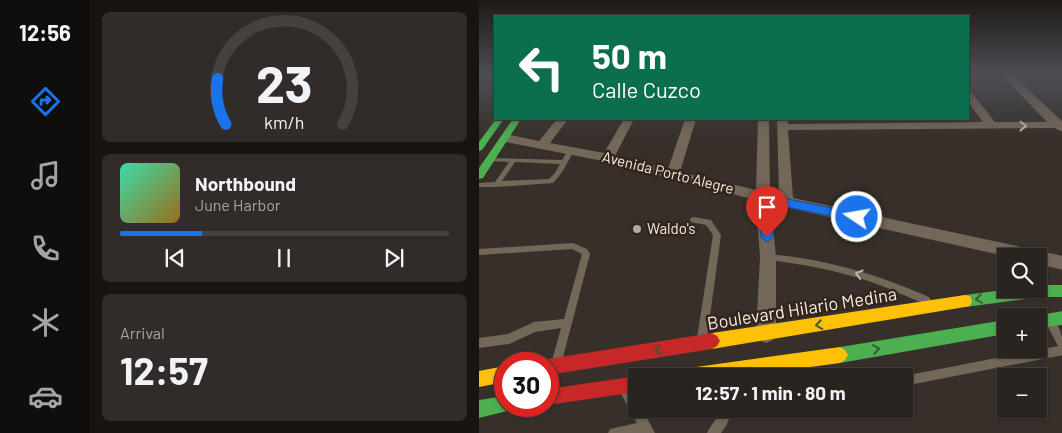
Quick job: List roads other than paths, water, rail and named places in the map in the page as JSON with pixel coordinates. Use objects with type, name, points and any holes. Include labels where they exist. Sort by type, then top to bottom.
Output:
[{"type":"main road","points":[[479,148],[499,120]]},
{"type":"main road","points":[[479,176],[516,120]]},
{"type":"main road","name":"Boulevard Hilario Medina","points":[[559,366],[937,305],[1041,291],[1062,291]]},
{"type":"main road","points":[[1047,320],[1062,318]]},
{"type":"main road","points":[[763,368],[997,328]]},
{"type":"main road","points":[[479,379],[494,376]]},
{"type":"main road","points":[[559,395],[628,385]]},
{"type":"main road","points":[[479,408],[494,406]]},
{"type":"street","points":[[969,96],[992,126]]},
{"type":"street","points":[[1029,96],[1061,127]]},
{"type":"street","points":[[543,144],[562,120]]},
{"type":"street","points":[[608,158],[628,120]]},
{"type":"street","points":[[673,173],[691,120]]},
{"type":"street","points":[[764,120],[763,198],[768,257],[766,333]]},
{"type":"street","points":[[786,202],[782,123],[921,122],[1061,127]]},
{"type":"street","points":[[479,131],[492,131]]},
{"type":"street","name":"Avenida Porto Alegre","points":[[506,138],[543,144],[568,156],[608,158],[673,173],[763,198],[997,248]]},
{"type":"street","points":[[1047,259],[1062,263]]},
{"type":"lane","points":[[491,159],[513,160],[568,156]]},
{"type":"lane","points":[[479,185],[551,181],[555,179],[568,156]]},
{"type":"lane","points":[[496,185],[513,160]]},
{"type":"lane","points":[[694,220],[708,222],[717,235],[702,343]]},
{"type":"lane","points":[[479,252],[573,246],[580,247],[586,254],[567,323],[556,352]]},
{"type":"lane","points":[[768,257],[819,263],[856,273],[893,285],[937,305]]},
{"type":"lane","points":[[479,343],[509,339],[534,327],[567,323]]},
{"type":"lane","points":[[1047,324],[1062,346]]},
{"type":"lane","points":[[913,380],[1062,350]]},
{"type":"lane","points":[[614,433],[647,430],[623,386]]},
{"type":"lane","points":[[713,433],[723,418]]},
{"type":"place","name":"Waldo's","points":[[637,229]]}]
